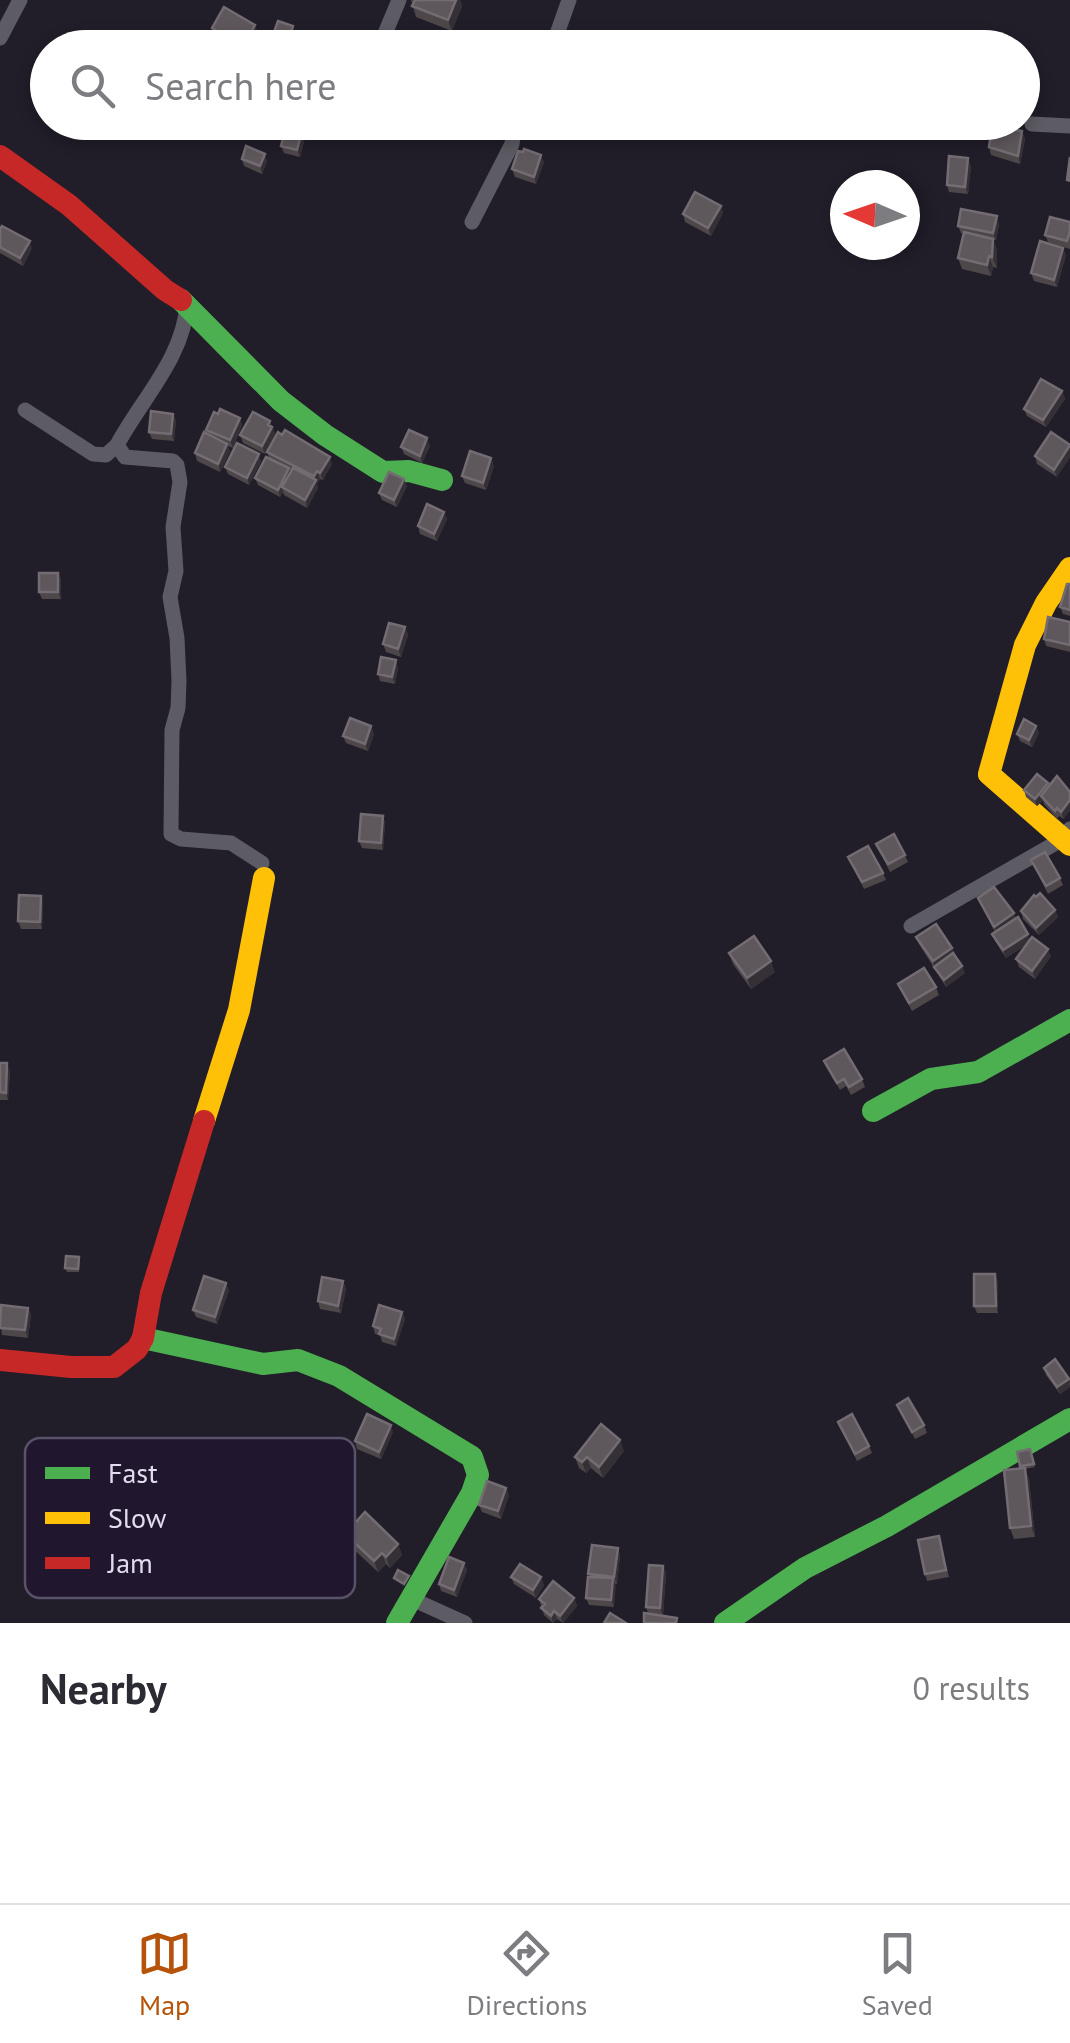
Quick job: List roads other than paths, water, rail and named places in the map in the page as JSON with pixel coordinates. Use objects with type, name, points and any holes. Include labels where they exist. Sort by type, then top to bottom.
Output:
[{"type":"street","points":[[0,38],[20,0]]},
{"type":"street","points":[[387,30],[400,0]]},
{"type":"street","points":[[558,30],[568,0]]},
{"type":"street","points":[[1040,124],[1070,126]]},
{"type":"street","points":[[472,222],[513,140]]},
{"type":"street","points":[[0,156],[69,205],[165,290],[187,304],[282,401],[326,435],[356,452],[371,468],[383,472],[408,471],[442,480]]},
{"type":"street","points":[[25,410],[93,454],[106,455],[117,445],[175,350],[186,321],[187,304]]},
{"type":"street","points":[[0,1360],[114,1367],[137,1349],[143,1338],[151,1292],[239,1010],[263,870],[230,842],[181,839],[171,834],[172,730],[178,708],[178,681],[170,597],[176,571],[172,527],[180,482],[178,464],[173,460],[125,457],[117,445]]},
{"type":"street","points":[[911,926],[1067,838],[989,774],[1024,645],[1070,568]]},
{"type":"street","points":[[873,1112],[930,1080],[978,1072],[1070,1020]]},
{"type":"street","points":[[143,1338],[263,1364],[298,1360],[338,1376],[472,1457],[478,1475],[472,1493],[397,1623]]},
{"type":"street","points":[[725,1623],[805,1568],[888,1526],[1070,1419]]},
{"type":"street","points":[[412,1599],[465,1623]]}]
